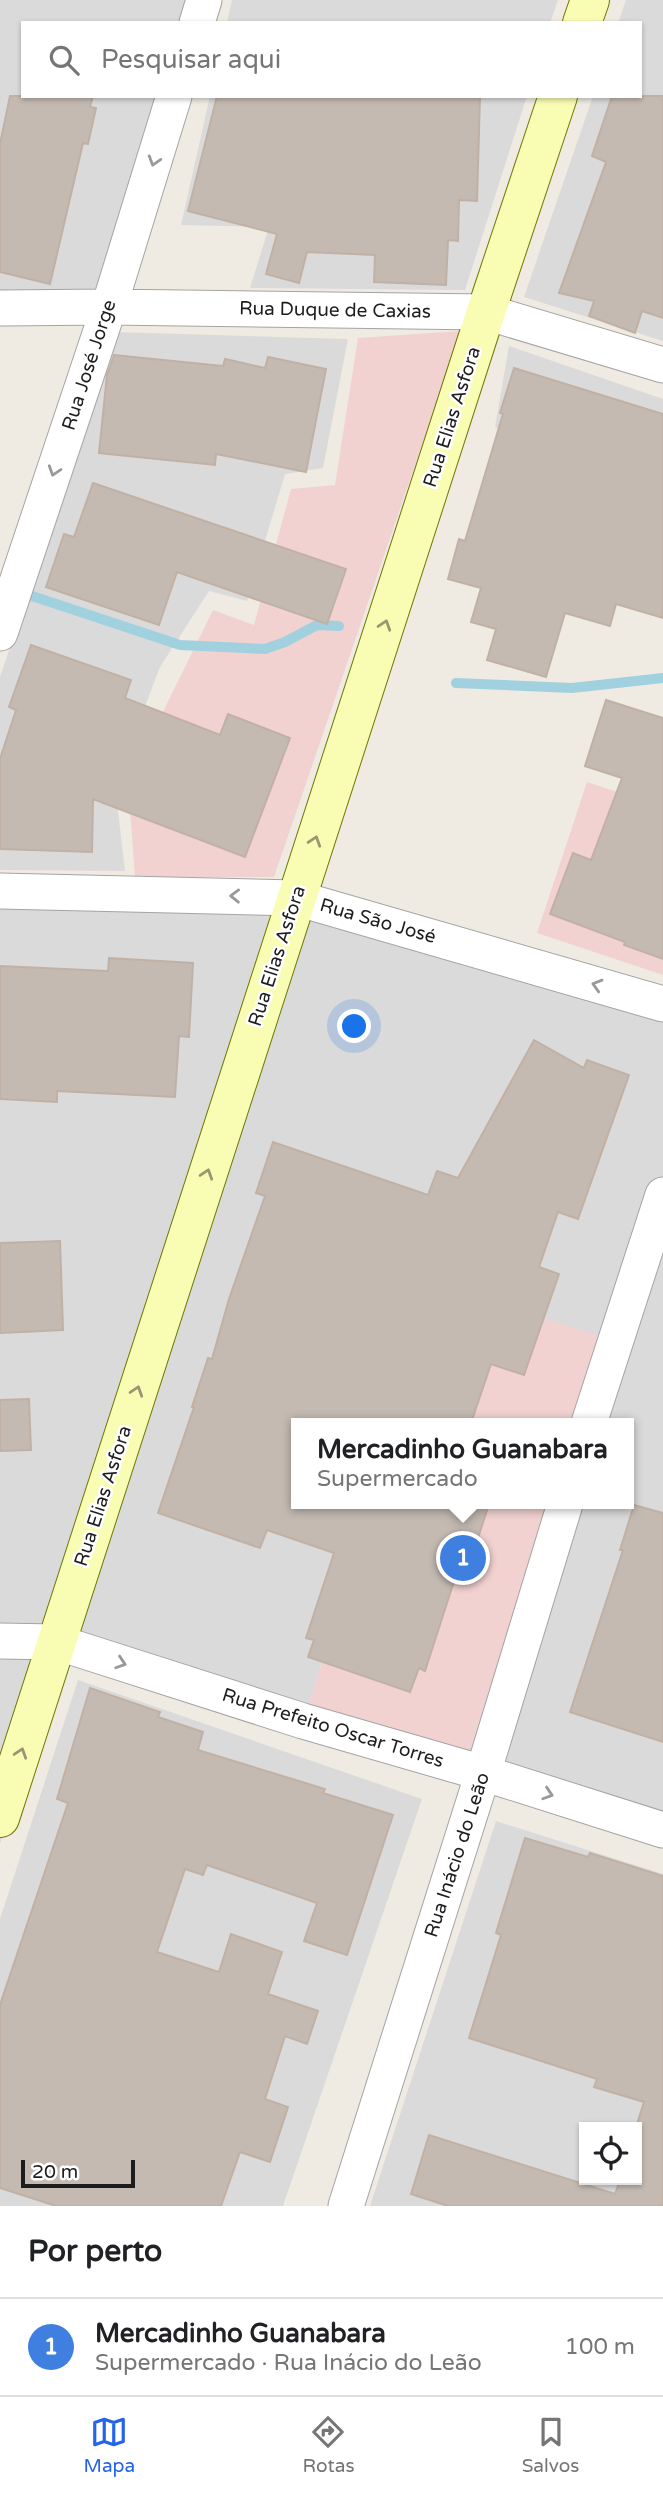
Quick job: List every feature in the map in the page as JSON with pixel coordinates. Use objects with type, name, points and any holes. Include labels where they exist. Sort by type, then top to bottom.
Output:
[{"type":"street","points":[[198,21],[204,0]]},
{"type":"street","points":[[583,21],[590,0]]},
{"type":"street","name":"Rua José Jorge","points":[[0,633],[109,307],[173,98]]},
{"type":"street","name":"Rua Elias Asfora","points":[[0,1818],[557,98]]},
{"type":"street","name":"Rua Duque de Caxias","points":[[0,308],[486,312],[663,365]]},
{"type":"street","name":"Rua São José","points":[[0,891],[296,898],[663,1004]]},
{"type":"street","points":[[592,1418],[663,1195]]},
{"type":"street","name":"Rua Inácio do Leão","points":[[346,2206],[563,1509]]},
{"type":"street","name":"Rua Prefeito Oscar Torres","points":[[0,1641],[56,1642],[303,1721],[483,1773],[663,1830]]},
{"type":"shaded area","points":[[0,0],[201,0],[194,21],[21,21],[21,98],[168,98],[101,306],[0,305]]},
{"type":"shaded area","points":[[232,0],[558,0],[551,21],[227,21]]},
{"type":"shaded area","points":[[626,0],[663,0],[663,341],[524,297],[592,98],[642,98],[642,21],[619,21]]},
{"type":"shaded area","points":[[210,98],[526,98],[465,290],[250,288],[269,227],[181,225]]},
{"type":"shaded area","points":[[461,331],[274,877],[135,877],[128,783],[213,610],[254,625],[291,489],[335,485],[358,338]]},
{"type":"shaded area","points":[[116,332],[348,339],[323,468],[285,474],[247,601],[209,591],[160,667],[115,785],[125,871],[0,870],[0,677]]},
{"type":"shaded area","points":[[509,346],[663,399],[663,612],[633,482],[495,427]]},
{"type":"shaded area","points":[[587,782],[663,807],[663,975],[537,933]]},
{"type":"shaded area","points":[[0,891],[296,898],[663,1004],[663,1836],[472,1775],[559,1509],[634,1509],[634,1418],[583,1418],[444,1287],[402,1418],[291,1418],[291,1509],[372,1509],[303,1721],[63,1644],[0,1844]]},
{"type":"shaded area","points":[[445,1287],[615,1341],[589,1418],[402,1418]]},
{"type":"shaded area","points":[[372,1509],[559,1509],[472,1775],[303,1721]]},
{"type":"shaded area","points":[[78,1680],[422,1799],[283,2206],[0,2206],[0,1919]]},
{"type":"shaded area","points":[[496,1821],[663,1874],[663,2206],[370,2206]]},
{"type":"building","points":[[10,96],[92,98],[90,107],[96,108],[88,144],[83,143],[50,284],[0,272],[0,144]]},
{"type":"building","points":[[663,96],[663,318],[642,311],[635,333],[589,316],[594,301],[559,293],[606,162],[592,156],[611,98]]},
{"type":"building","points":[[216,98],[480,98],[477,201],[459,200],[458,241],[448,240],[446,285],[374,282],[375,255],[307,252],[299,283],[266,274],[277,234],[188,211]]},
{"type":"building","points":[[114,355],[223,366],[225,359],[265,368],[268,357],[326,369],[306,472],[216,454],[215,465],[99,453],[107,375]]},
{"type":"building","points":[[514,368],[663,414],[663,618],[616,604],[610,626],[565,613],[546,677],[487,660],[496,629],[471,622],[481,588],[448,579],[459,539],[465,541]]},
{"type":"building","points":[[93,483],[346,569],[327,624],[177,572],[159,625],[46,587],[64,534],[74,537]]},
{"type":"building","points":[[31,645],[131,680],[125,698],[220,735],[228,714],[290,738],[245,857],[93,799],[92,852],[0,849],[0,759],[16,710],[9,707]]},
{"type":"building","points":[[606,700],[663,718],[663,959],[550,914],[573,853],[591,860],[622,778],[585,766]]},
{"type":"building","points":[[109,958],[193,963],[189,1037],[179,1036],[175,1097],[57,1091],[57,1102],[0,1099],[0,966],[108,971]]},
{"type":"building","points":[[534,1040],[584,1068],[587,1060],[629,1075],[578,1219],[558,1212],[539,1267],[559,1274],[524,1375],[491,1364],[473,1418],[291,1418],[291,1509],[487,1509],[476,1544],[467,1541],[425,1671],[419,1668],[410,1692],[308,1657],[314,1640],[306,1638],[334,1553],[267,1530],[260,1548],[158,1513],[208,1358],[212,1359],[229,1299],[265,1196],[256,1193],[273,1142],[428,1195],[437,1171],[458,1178]]},
{"type":"building","points":[[60,1241],[63,1330],[0,1333],[0,1243]]},
{"type":"building","points":[[29,1399],[31,1450],[0,1451],[0,1400]]},
{"type":"building","points":[[634,1505],[663,1513],[663,1742],[570,1712],[623,1550],[620,1550]]},
{"type":"building","points":[[90,1688],[160,1712],[158,1717],[203,1732],[198,1750],[325,1789],[323,1793],[393,1815],[347,1955],[304,1941],[317,1903],[207,1865],[203,1875],[185,1869],[157,1952],[219,1972],[231,1934],[282,1952],[268,1994],[318,2011],[307,2044],[285,2036],[265,2099],[288,2107],[270,2162],[240,2152],[221,2206],[56,2206],[0,2188],[0,2005],[68,1803],[57,1799]]},
{"type":"building","points":[[525,1838],[588,1857],[590,1853],[663,1876],[663,2206],[448,2206],[411,2194],[429,2135],[579,2183],[579,2185],[615,2194],[618,2185],[642,2185],[642,2122],[638,2122],[644,2102],[594,2087],[597,2079],[469,2038],[501,1935],[496,1933]]},
{"type":"waterway","points":[[26,594],[180,645],[265,649],[317,625],[339,626]]},
{"type":"waterway","points":[[456,683],[572,688],[663,678]]},
{"type":"place","name":"Mercadinho Guanabara","points":[[463,1558]]}]
